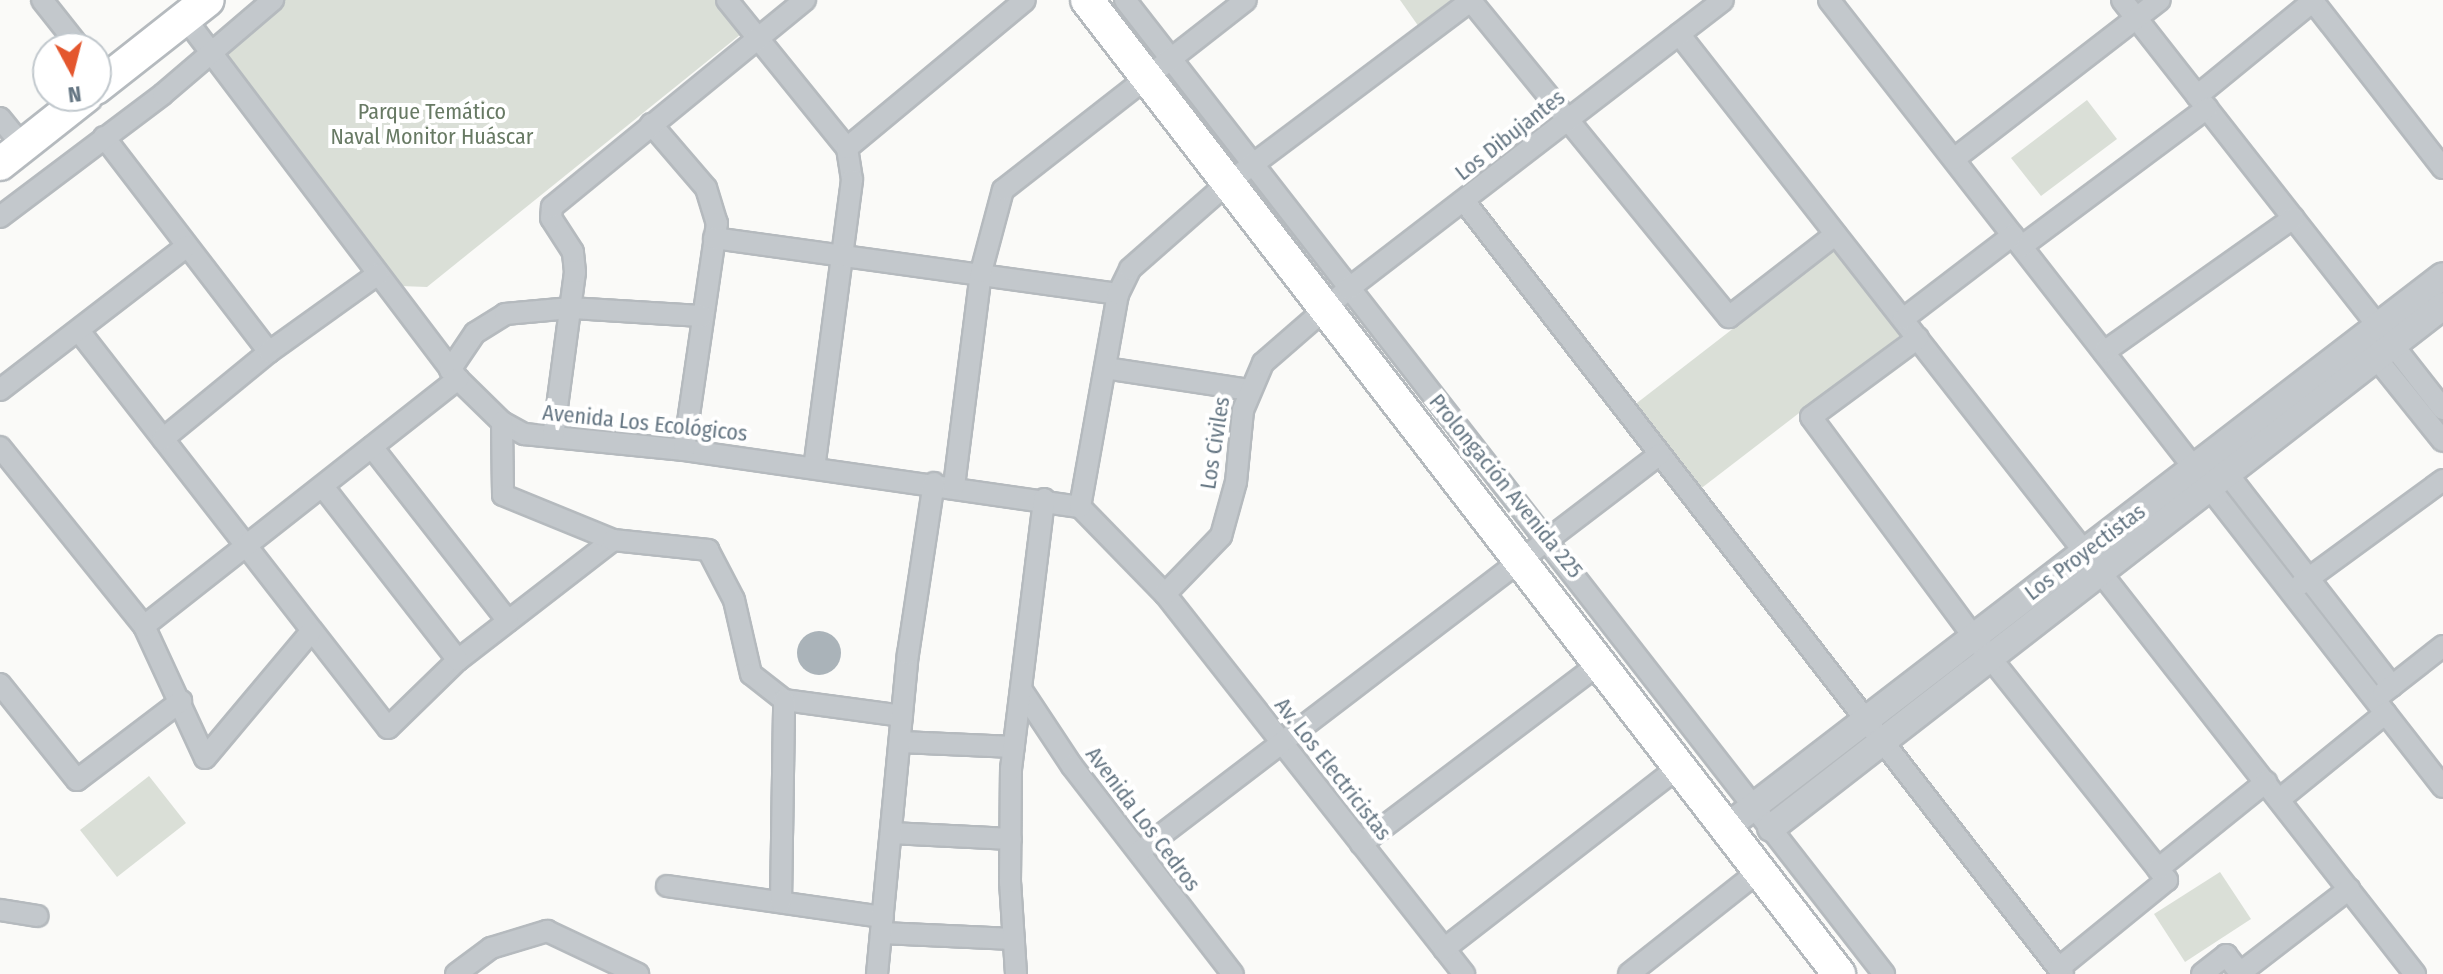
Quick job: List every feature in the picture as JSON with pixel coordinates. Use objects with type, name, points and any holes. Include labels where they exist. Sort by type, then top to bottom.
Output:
[{"type":"main road","name":"Prolongación Avenida 225","points":[[1087,0],[1159,68],[1228,183],[1336,298],[1520,560],[1839,974]]},
{"type":"main road","points":[[112,71],[196,9]]},
{"type":"main road","points":[[12,155],[62,112]]},
{"type":"street","points":[[42,0],[67,32]]},
{"type":"street","points":[[0,217],[212,53],[273,0]]},
{"type":"street","points":[[727,0],[847,148],[852,180],[814,467]]},
{"type":"street","points":[[553,437],[571,308],[573,252],[551,218],[552,207],[805,0]]},
{"type":"street","points":[[847,148],[1025,0]]},
{"type":"street","name":"Prolongación Avenida 225","points":[[1125,0],[1159,68],[1255,164],[1336,298],[1549,539],[1884,974]]},
{"type":"street","points":[[877,974],[902,716],[981,272],[1003,190],[1246,0]]},
{"type":"street","points":[[1165,594],[1080,507],[1118,294],[1130,269],[1228,183],[1471,0],[1545,98],[1570,118],[1729,317],[1836,234]]},
{"type":"street","name":"Los Dibujantes","points":[[1336,298],[1723,0]]},
{"type":"street","points":[[1829,0],[2195,468],[2221,483],[2309,578],[2443,787]]},
{"type":"street","points":[[2122,0],[2293,218],[2383,344],[2443,441]]},
{"type":"street","points":[[1954,159],[2160,0]]},
{"type":"street","points":[[1903,319],[2017,240],[2202,102],[2313,1],[2443,168]]},
{"type":"street","name":"Avenida Los Ecológicos","points":[[196,9],[212,53],[454,374],[502,422],[524,434],[814,467],[1044,499],[1080,507]]},
{"type":"street","points":[[1679,34],[2415,974]]},
{"type":"street","points":[[0,118],[12,155]]},
{"type":"street","points":[[651,124],[706,188],[717,223],[684,450]]},
{"type":"street","points":[[104,137],[269,352]]},
{"type":"street","points":[[1464,201],[2061,971],[2167,880],[1973,636],[1811,417],[1918,338]]},
{"type":"street","points":[[2104,352],[2293,218]]},
{"type":"street","points":[[714,238],[842,257],[981,272],[1118,294]]},
{"type":"street","points":[[0,390],[187,246]]},
{"type":"street","points":[[163,439],[269,352],[378,274]]},
{"type":"street","name":"Los Proyectistas","points":[[1727,827],[1864,718],[2195,468],[2383,344],[2443,276]]},
{"type":"street","name":"Los Civiles","points":[[1165,594],[1221,536],[1236,482],[1248,390],[1263,363],[1336,298]]},
{"type":"street","points":[[1771,828],[1990,656],[2221,483],[2383,344],[2443,306]]},
{"type":"street","points":[[144,626],[324,488],[372,447],[454,374],[487,322],[505,314],[571,308],[703,316]]},
{"type":"street","points":[[79,331],[310,633],[388,728],[458,660],[613,540]]},
{"type":"street","points":[[2383,344],[2443,409]]},
{"type":"street","points":[[1105,368],[1248,390]]},
{"type":"street","points":[[502,422],[503,495],[613,540],[708,550],[734,600],[751,674],[784,700],[902,716]]},
{"type":"street","points":[[0,447],[144,626],[205,758],[310,633]]},
{"type":"street","points":[[372,447],[508,621]]},
{"type":"street","points":[[1140,851],[1279,740],[1660,454]]},
{"type":"street","points":[[2291,591],[2443,480]]},
{"type":"street","points":[[2221,483],[2291,591],[2385,699]]},
{"type":"street","points":[[324,488],[458,660]]},
{"type":"street","points":[[1016,974],[1011,839],[1014,747],[1044,499]]},
{"type":"street","name":"Av. Los Electricistas","points":[[1165,594],[1464,974]]},
{"type":"street","points":[[2280,799],[2443,646]]},
{"type":"street","points":[[1361,844],[1600,663]]},
{"type":"street","points":[[0,684],[77,780],[181,701]]},
{"type":"street","name":"Avenida Los Cedros","points":[[1021,689],[1072,766],[1233,974]]},
{"type":"street","points":[[781,902],[784,700]]},
{"type":"street","points":[[901,742],[1014,747]]},
{"type":"street","points":[[1444,949],[1680,766]]},
{"type":"street","points":[[2158,869],[2266,782]]},
{"type":"street","points":[[891,833],[1011,839]]},
{"type":"street","points":[[1629,974],[1760,870]]},
{"type":"street","points":[[667,886],[781,902],[882,925],[1014,939]]},
{"type":"street","points":[[2202,974],[2226,955],[2240,973],[2349,889]]},
{"type":"street","points":[[0,910],[38,916]]},
{"type":"street","points":[[456,974],[491,948],[547,931],[638,974]]},
{"type":"green space","name":"Parque Temático Naval Monitor Huáscar","points":[[283,0],[719,0],[746,30],[427,287],[400,286],[226,64],[229,43]]},
{"type":"green space","points":[[1400,0],[1456,0],[1419,27]]},
{"type":"green space","points":[[2087,100],[2117,139],[2041,196],[2011,158]]},
{"type":"green space","points":[[1836,249],[1902,334],[1699,490],[1633,406]]},
{"type":"green space","points":[[149,776],[186,823],[117,877],[80,830]]},
{"type":"green space","points":[[2220,872],[2251,919],[2185,962],[2154,914]]},
{"type":"building","points":[[819,631],[835,637],[841,653],[835,669],[819,675],[803,669],[797,653],[803,637]]}]
